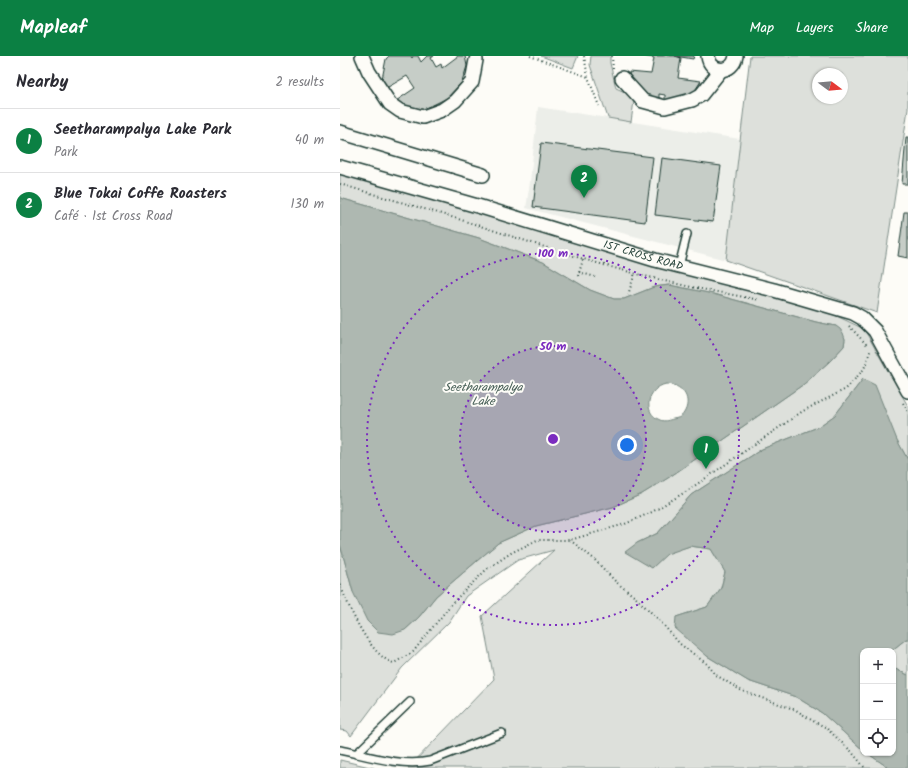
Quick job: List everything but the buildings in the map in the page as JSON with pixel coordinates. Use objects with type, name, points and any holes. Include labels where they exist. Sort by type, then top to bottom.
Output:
[{"type":"street","points":[[362,56],[369,72],[390,104],[400,111],[423,117],[442,110],[456,100],[472,82],[476,60]]},
{"type":"street","points":[[708,56],[710,63],[721,70]]},
{"type":"street","points":[[622,78],[643,101],[665,107],[692,100],[701,95],[721,70],[730,67],[736,56]]},
{"type":"street","points":[[340,132],[483,175]]},
{"type":"street","name":"1ST CROSS ROAD","points":[[340,167],[679,266],[774,290],[853,313],[862,318],[875,331],[908,391]]},
{"type":"lane","points":[[679,266],[687,234]]},
{"type":"lane","points":[[356,754],[410,702]]},
{"type":"lane","points":[[340,750],[404,763],[422,763],[430,762],[502,734]]},
{"type":"path","points":[[530,56],[588,77]]},
{"type":"path","points":[[584,56],[588,77],[599,106]]},
{"type":"path","points":[[340,184],[472,224],[583,260],[691,287],[728,293],[764,302]]},
{"type":"path","points":[[578,276],[583,260]]},
{"type":"path","points":[[579,272],[595,277]]},
{"type":"path","points":[[628,295],[635,273]]},
{"type":"path","points":[[340,584],[362,633],[384,659],[394,663],[413,652],[453,602],[488,569],[511,553],[537,540],[570,540],[625,524],[652,512],[687,491],[804,411],[846,389],[864,369],[871,349],[850,327],[845,325]]},
{"type":"path","points":[[570,540],[594,559],[616,582],[635,597],[659,620],[680,644],[707,664],[716,675],[742,691],[796,710],[825,727],[851,751],[865,768]]},
{"type":"shaded area","points":[[541,56],[578,56],[573,68]]},
{"type":"shaded area","points":[[591,56],[610,56],[610,63],[616,88],[627,93],[634,101],[631,122],[608,118],[590,65]]},
{"type":"shaded area","points":[[750,56],[908,56],[908,109],[877,313],[726,260]]},
{"type":"shaded area","points":[[538,107],[740,139],[726,260],[526,208]]},
{"type":"shaded area","points":[[340,173],[499,219],[619,256],[824,310],[864,329],[908,406],[908,460],[863,379],[835,415],[818,427],[762,449],[691,495],[658,533],[637,543],[652,568],[667,553],[690,546],[711,549],[725,572],[721,588],[707,607],[676,617],[707,656],[748,681],[796,697],[822,713],[860,747],[860,756],[871,756],[889,768],[408,768],[494,679],[482,616],[554,550],[518,560],[466,596],[449,622],[402,668],[351,736],[347,731],[340,730],[340,544],[353,592],[405,630],[419,617],[436,596],[498,543],[536,526],[613,507],[642,494],[668,478],[804,384],[830,361],[844,346],[845,339],[836,326],[713,294],[669,285],[654,287],[624,299],[614,299],[590,290],[543,262],[479,238],[340,198]]},
{"type":"shaded area","points":[[908,639],[908,675],[896,669],[896,648],[895,648]]},
{"type":"shaded area","points":[[340,760],[374,768],[340,768]]},
{"type":"water","name":"Seetharampalya Lake","points":[[340,198],[479,238],[543,262],[590,290],[614,299],[624,299],[654,287],[669,285],[713,294],[836,326],[843,333],[845,339],[844,346],[830,361],[804,384],[668,478],[642,494],[613,507],[536,526],[498,543],[436,596],[419,617],[405,630],[393,634],[378,632],[367,621],[353,592],[340,544]],"holes":[[[666,384],[676,386],[684,392],[687,406],[684,413],[680,417],[662,421],[654,417],[649,407],[649,401],[651,395],[660,386]]]},
{"type":"water","points":[[863,379],[875,385],[897,440],[908,460],[908,639],[895,648],[860,648],[860,747],[822,713],[796,697],[748,681],[707,656],[675,628],[676,617],[707,607],[721,588],[725,572],[711,549],[690,546],[667,554],[652,568],[625,552],[637,543],[658,533],[691,495],[762,449],[818,427],[835,415]]},
{"type":"water","points":[[896,669],[908,675],[908,768],[889,768],[871,756],[896,756]]},
{"type":"place","name":"Blue Tokai Coffe Roasters","points":[[584,198]]},
{"type":"place","name":"Seetharampalya Lake Park","points":[[706,469]]}]
